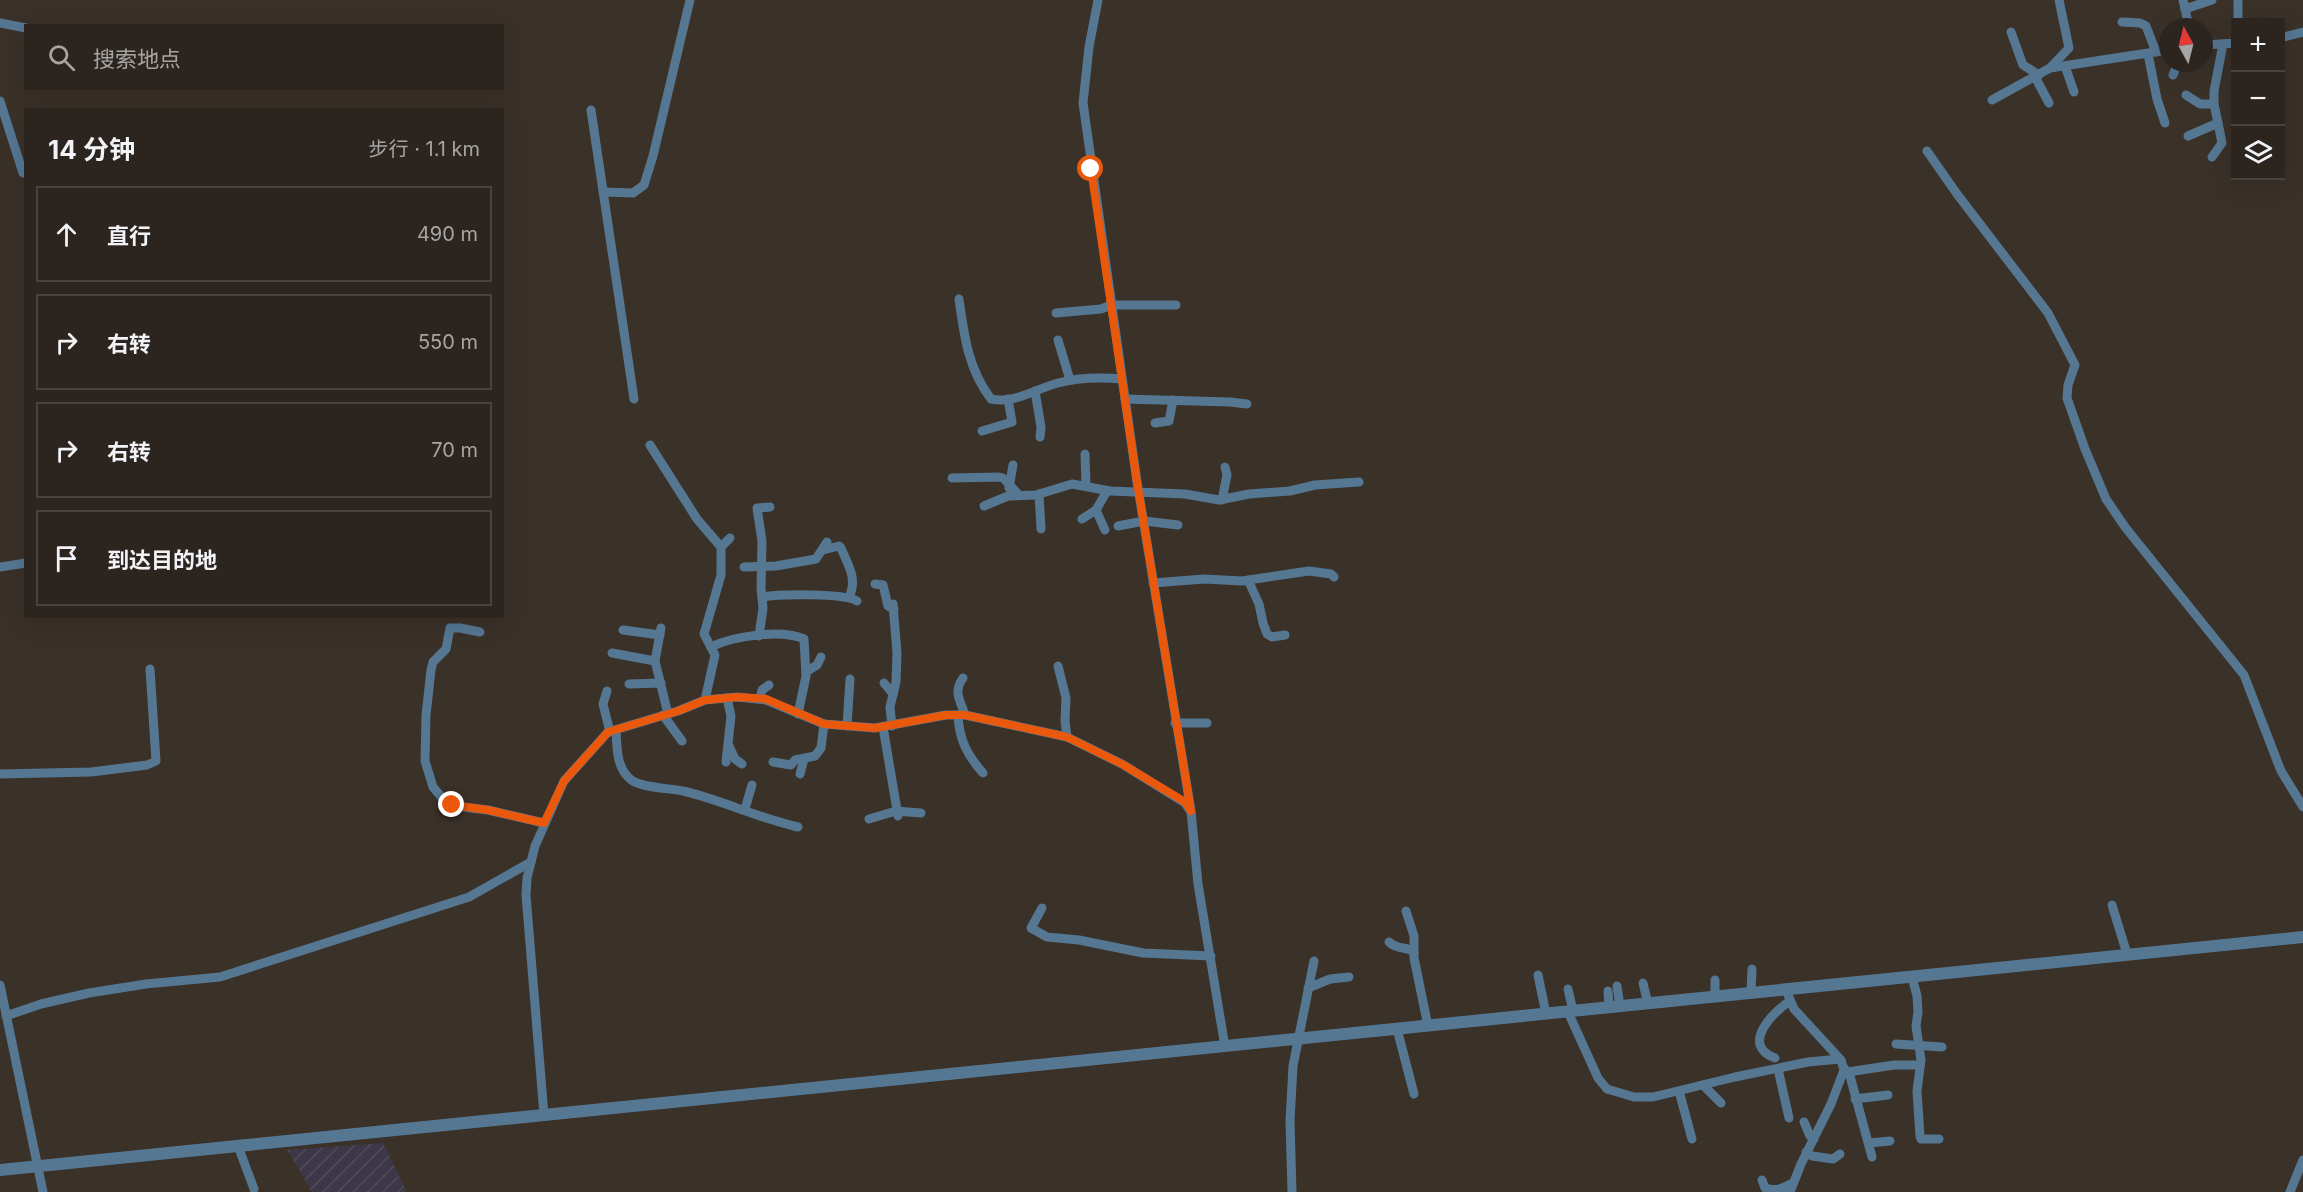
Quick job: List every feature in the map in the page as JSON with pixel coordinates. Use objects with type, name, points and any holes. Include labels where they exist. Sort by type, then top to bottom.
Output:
[{"type":"street","points":[[603,192],[633,194],[644,185],[690,0]]},
{"type":"street","points":[[1098,0],[1089,47],[1083,103],[1139,494],[1191,811],[1198,884],[1225,1047]]},
{"type":"street","points":[[1992,99],[2050,68],[2069,48],[2058,0]]},
{"type":"street","points":[[2184,4],[2212,0]]},
{"type":"street","points":[[2238,0],[2238,18]]},
{"type":"street","points":[[2122,22],[2140,23],[2146,26],[2152,53],[2157,99],[2165,123]]},
{"type":"street","points":[[0,23],[24,28]]},
{"type":"street","points":[[2011,32],[2023,65],[2037,76],[2049,103]]},
{"type":"street","points":[[2285,37],[2303,32]]},
{"type":"street","points":[[2213,45],[2231,43]]},
{"type":"street","points":[[2212,157],[2222,143],[2214,105],[2223,44]]},
{"type":"street","points":[[2050,68],[2159,52]]},
{"type":"street","points":[[2065,66],[2074,92]]},
{"type":"street","points":[[2186,95],[2200,104],[2214,105]]},
{"type":"street","points":[[0,101],[24,173]]},
{"type":"street","points":[[591,110],[634,399]]},
{"type":"street","points":[[2188,136],[2218,123]]},
{"type":"street","points":[[1926,151],[1956,194],[2048,313],[2075,365],[2068,385],[2067,398],[2106,499],[2125,527],[2244,675],[2281,771],[2303,807]]},
{"type":"street","points":[[960,299],[966,348],[976,375],[990,399],[1008,399],[1070,380],[1100,376],[1122,379]]},
{"type":"street","points":[[1056,313],[1101,309],[1111,305],[1176,304]]},
{"type":"street","points":[[1059,340],[1070,380]]},
{"type":"street","points":[[1035,392],[1041,427],[1040,437]]},
{"type":"street","points":[[982,431],[1012,422],[1008,399]]},
{"type":"street","points":[[1125,399],[1247,404]]},
{"type":"street","points":[[1155,423],[1169,421],[1173,400]]},
{"type":"street","points":[[650,445],[697,519],[721,548],[721,576],[704,634],[715,655],[705,700]]},
{"type":"street","points":[[1084,454],[1086,485]]},
{"type":"street","points":[[1008,496],[1013,465]]},
{"type":"street","points":[[1222,500],[1227,475],[1226,467]]},
{"type":"street","points":[[952,478],[993,476],[1003,478],[1019,495]]},
{"type":"street","points":[[984,506],[1008,496],[1039,494],[1072,484],[1107,491],[1185,494],[1222,500],[1249,494],[1290,491],[1315,485],[1359,482]]},
{"type":"street","points":[[1082,519],[1096,510],[1107,491]]},
{"type":"street","points":[[1039,494],[1041,529]]},
{"type":"street","points":[[759,636],[762,622],[762,541],[757,508],[770,507]]},
{"type":"street","points":[[1096,510],[1105,530]]},
{"type":"street","points":[[1118,526],[1144,521],[1178,525]]},
{"type":"street","points":[[721,548],[730,538]]},
{"type":"street","points":[[744,567],[776,566],[811,560],[819,556],[825,546],[836,547],[841,548],[854,579],[853,599],[793,594],[762,597]]},
{"type":"street","points":[[0,567],[24,563]]},
{"type":"street","points":[[1154,583],[1204,579],[1248,580],[1309,571],[1331,574],[1334,577]]},
{"type":"street","points":[[1248,580],[1259,603],[1267,634],[1272,637],[1285,635]]},
{"type":"street","points":[[875,584],[883,585],[888,606],[893,607],[897,653],[896,682],[888,726],[897,813]]},
{"type":"street","points":[[480,632],[460,627],[450,628],[446,649],[431,666],[426,715],[426,765],[429,777],[439,796],[455,806],[488,810],[544,823]]},
{"type":"street","points":[[623,630],[661,632],[655,661],[661,683],[665,714],[682,741]]},
{"type":"street","points":[[711,647],[726,640],[772,634],[804,639],[806,672],[798,714]]},
{"type":"street","points":[[612,653],[655,661]]},
{"type":"street","points":[[806,672],[817,665],[821,657]]},
{"type":"street","points":[[1058,666],[1066,698],[1067,737]]},
{"type":"street","points":[[0,774],[91,772],[147,765],[156,761],[150,669]]},
{"type":"street","points":[[963,678],[957,686],[961,715],[959,732],[972,761],[983,772]]},
{"type":"street","points":[[847,726],[850,679]]},
{"type":"street","points":[[629,684],[661,683]]},
{"type":"street","points":[[884,683],[893,694]]},
{"type":"street","points":[[760,699],[762,690],[769,685]]},
{"type":"street","points":[[607,691],[603,704],[613,731],[619,762],[630,780],[682,791],[798,827]]},
{"type":"street","points":[[544,1115],[526,895],[531,861],[544,823],[564,781],[613,731],[705,700],[727,698],[766,699],[824,724],[847,726],[888,726],[946,715],[961,715],[1067,737],[1122,764],[1185,802],[1191,811]]},
{"type":"street","points":[[726,762],[731,716],[727,698]]},
{"type":"street","points":[[1175,723],[1207,723]]},
{"type":"street","points":[[772,762],[791,765],[795,760],[811,758],[819,753],[824,724]]},
{"type":"street","points":[[728,744],[735,759],[742,764]]},
{"type":"street","points":[[800,774],[804,759]]},
{"type":"street","points":[[745,809],[752,785]]},
{"type":"street","points":[[869,819],[897,813],[921,813]]},
{"type":"street","points":[[6,1016],[41,1004],[89,993],[146,984],[220,977],[340,937],[440,908],[479,893],[531,861]]},
{"type":"street","points":[[2112,905],[2127,954]]},
{"type":"street","points":[[1042,908],[1031,928],[1047,937],[1079,940],[1143,953],[1211,956]]},
{"type":"street","points":[[1406,911],[1414,936],[1414,952],[1428,1026]]},
{"type":"street","points":[[0,1170],[1751,993],[1788,995],[1912,977],[2303,937]]},
{"type":"street","points":[[1389,942],[1394,947],[1410,949],[1414,952]]},
{"type":"street","points":[[1292,1192],[1290,1116],[1298,1039],[1314,961]]},
{"type":"street","points":[[1751,993],[1752,969]]},
{"type":"street","points":[[1538,975],[1546,1014]]},
{"type":"street","points":[[1308,988],[1330,979],[1349,977]]},
{"type":"street","points":[[1912,977],[1918,1012],[1916,1026],[1920,1065],[1917,1090],[1920,1136],[1921,1139],[1939,1139]]},
{"type":"street","points":[[1714,980],[1715,997]]},
{"type":"street","points":[[1643,983],[1648,1004]]},
{"type":"street","points":[[0,985],[43,1192]]},
{"type":"street","points":[[1614,1007],[1617,986]]},
{"type":"street","points":[[1568,989],[1571,1012],[1598,1078],[1607,1089],[1645,1098],[1778,1069],[1920,1065]]},
{"type":"street","points":[[1608,991],[1614,1007]]},
{"type":"street","points":[[1775,1058],[1764,1051],[1759,1040],[1759,1032],[1781,1007],[1788,995]]},
{"type":"street","points":[[1788,995],[1794,1009],[1844,1066],[1872,1157]]},
{"type":"street","points":[[1397,1029],[1414,1094]]},
{"type":"street","points":[[1896,1044],[1942,1047]]},
{"type":"street","points":[[1762,1180],[1765,1188],[1774,1192],[1793,1189],[1806,1152],[1831,1104],[1844,1066]]},
{"type":"street","points":[[1778,1069],[1788,1119]]},
{"type":"street","points":[[1703,1085],[1721,1103]]},
{"type":"street","points":[[1679,1091],[1692,1139]]},
{"type":"street","points":[[1855,1099],[1888,1095]]},
{"type":"street","points":[[1804,1122],[1810,1136],[1814,1139]]},
{"type":"street","points":[[1869,1143],[1890,1141]]},
{"type":"street","points":[[238,1146],[254,1189]]},
{"type":"street","points":[[1806,1152],[1812,1156],[1833,1159],[1840,1154]]},
{"type":"street","points":[[2290,1192],[2302,1165]]},
{"type":"shaded area","points":[[383,1143],[407,1192],[312,1192],[287,1150]]},
{"type":"route","points":[[452,805],[526,817],[544,823],[564,781],[608,732],[678,711],[705,700],[737,697],[766,699],[824,724],[875,728],[946,715],[965,715],[1067,737],[1122,764],[1185,802],[1191,811],[1137,482],[1091,169]]}]
